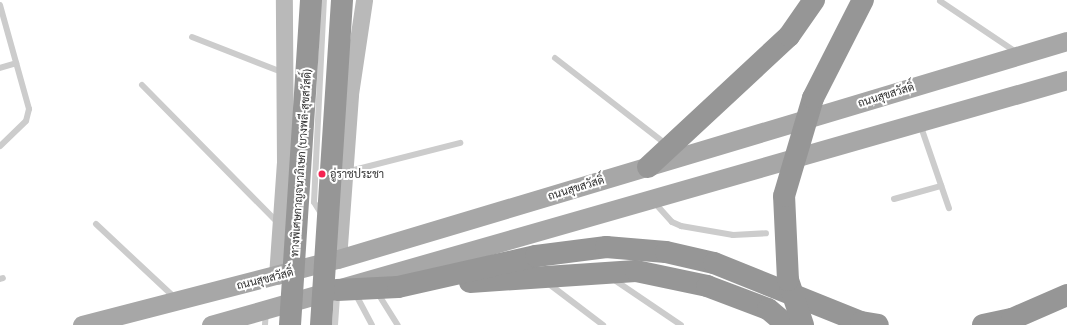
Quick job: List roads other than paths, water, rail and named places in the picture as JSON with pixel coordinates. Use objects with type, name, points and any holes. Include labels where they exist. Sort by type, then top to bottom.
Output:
[{"type":"highway","name":"ทางพิเศษกาญจนาภิเษก (บางพลี-สุขสวัสดิ์)","points":[[290,325],[311,0]]},
{"type":"highway","points":[[322,325],[342,0]]},
{"type":"highway","points":[[648,167],[788,36],[814,0]]},
{"type":"highway","points":[[803,325],[788,280],[784,196],[813,98],[863,0]]},
{"type":"highway","points":[[398,287],[536,256],[606,247],[666,252],[758,278],[822,308],[878,325]]},
{"type":"highway","points":[[355,290],[539,276],[636,271],[707,286],[768,309],[787,325]]},
{"type":"highway","points":[[983,325],[1012,319],[1067,295]]},
{"type":"main road","points":[[278,276],[286,163],[284,0]]},
{"type":"main road","points":[[355,290],[338,259],[350,94],[364,0]]},
{"type":"main road","name":"ถนนสุขสวัสดิ์","points":[[82,325],[278,276],[338,259],[648,167],[1019,54],[1067,41]]},
{"type":"main road","points":[[211,325],[265,318],[652,200],[1067,80]]},
{"type":"lane","points":[[324,0],[314,202],[322,216],[341,224]]},
{"type":"lane","points":[[940,1],[1019,54]]},
{"type":"lane","points":[[0,5],[16,63],[28,116],[0,146]]},
{"type":"lane","points":[[192,37],[285,73]]},
{"type":"lane","points":[[555,58],[670,146]]},
{"type":"lane","points":[[0,68],[16,63]]},
{"type":"lane","points":[[142,85],[281,226]]},
{"type":"lane","points":[[920,122],[949,208]]},
{"type":"lane","points":[[344,172],[460,143]]},
{"type":"lane","points":[[894,199],[942,186]]},
{"type":"lane","points":[[652,200],[672,222],[681,226],[733,234],[766,233]]},
{"type":"lane","points":[[96,224],[178,300]]},
{"type":"lane","points":[[604,273],[681,325]]},
{"type":"lane","points":[[539,276],[603,325]]},
{"type":"lane","points":[[335,325],[355,290]]},
{"type":"lane","points":[[355,290],[372,325]]},
{"type":"lane","points":[[355,290],[398,325]]},
{"type":"place","name":"อู่ราชประชา","points":[[322,174]]}]
